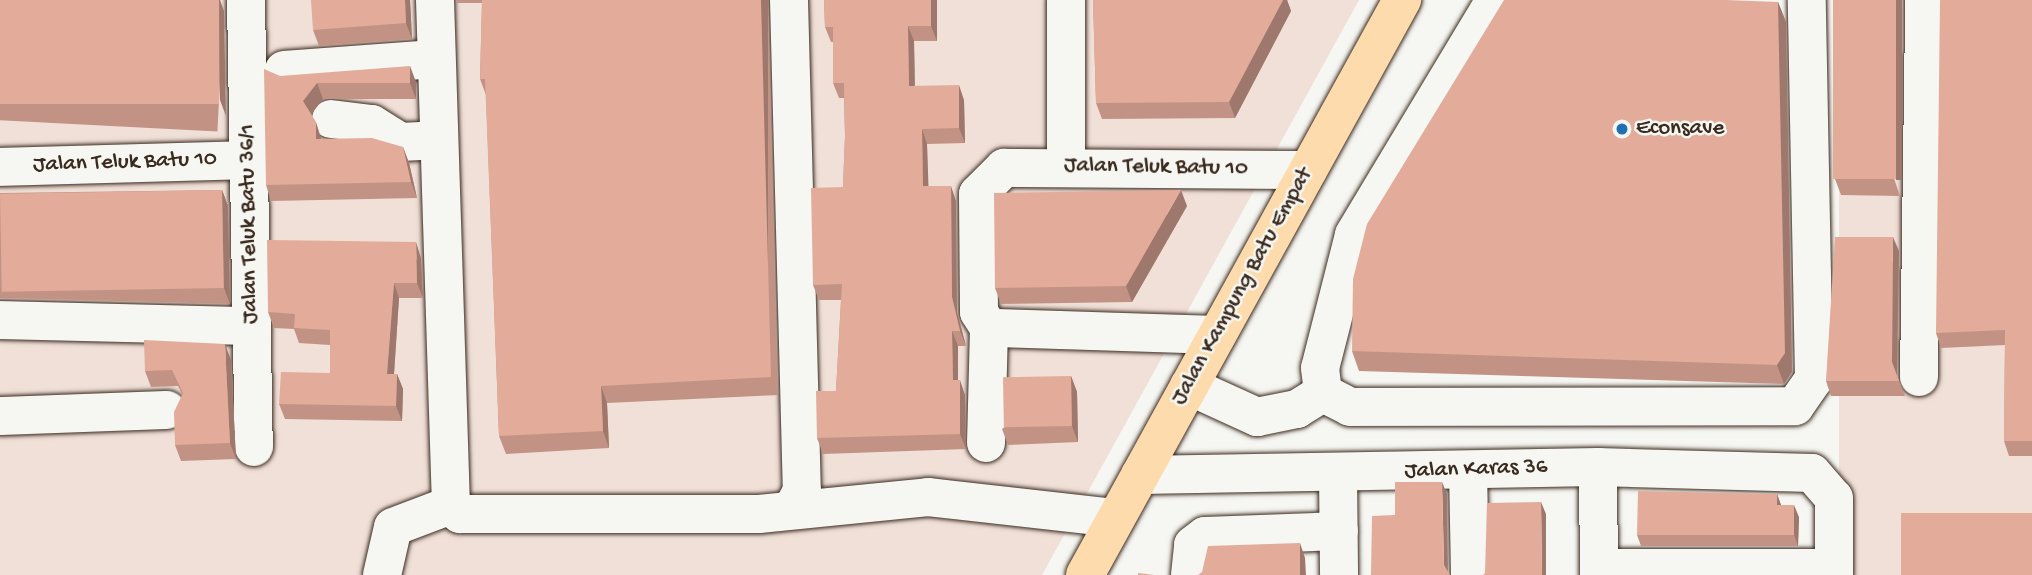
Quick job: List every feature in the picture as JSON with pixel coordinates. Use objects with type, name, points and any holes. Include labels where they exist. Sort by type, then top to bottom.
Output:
[{"type":"main road","name":"Jalan Kampung Batu Empat","points":[[1085,575],[1402,0]]},
{"type":"street","name":"Jalan Teluk Batu 36/1","points":[[246,0],[254,447]]},
{"type":"street","points":[[435,0],[435,140],[451,505],[460,514],[792,509],[928,497],[1116,518]]},
{"type":"street","points":[[789,0],[802,491],[792,509]]},
{"type":"street","points":[[1066,0],[1066,165]]},
{"type":"street","points":[[1323,393],[1320,368],[1354,235],[1495,0]]},
{"type":"street","points":[[1323,393],[1350,407],[1382,409],[1795,406],[1814,379],[1807,0]]},
{"type":"street","points":[[1919,377],[1924,0]]},
{"type":"street","points":[[285,71],[435,59]]},
{"type":"street","points":[[331,119],[372,124],[401,142],[435,140]]},
{"type":"street","name":"Jalan Teluk Batu 10","points":[[0,167],[250,160]]},
{"type":"street","name":"Jalan Teluk Batu 10","points":[[989,328],[979,312],[978,194],[1004,168],[1066,165],[1308,170]]},
{"type":"street","points":[[0,320],[252,326]]},
{"type":"street","points":[[986,443],[989,328],[1217,335]]},
{"type":"street","points":[[1189,386],[1257,417],[1297,409],[1323,393]]},
{"type":"street","points":[[0,416],[167,411]]},
{"type":"street","points":[[1598,467],[1599,572],[1834,571]]},
{"type":"street","name":"Jalan Karas 36","points":[[1140,475],[1338,474],[1598,467],[1812,473],[1835,498],[1834,571]]},
{"type":"street","points":[[1468,470],[1470,575]]},
{"type":"street","points":[[1338,474],[1339,575]]},
{"type":"street","points":[[382,575],[393,527],[451,505]]},
{"type":"street","points":[[1189,567],[1205,536],[1339,531]]},
{"type":"shaded area","points":[[0,0],[1359,0],[1042,575],[0,575]]},
{"type":"shaded area","points":[[1839,0],[2032,0],[2032,575],[1839,575]]},
{"type":"building","points":[[0,0],[219,0],[219,104],[0,104]]},
{"type":"building","points":[[311,0],[405,0],[406,23],[313,30]]},
{"type":"building","points":[[482,0],[761,0],[771,377],[601,386],[603,431],[499,436],[485,79],[480,79]]},
{"type":"building","points":[[824,0],[931,0],[931,26],[908,26],[909,86],[959,85],[959,128],[922,129],[923,186],[951,186],[952,297],[960,331],[952,331],[953,380],[960,380],[960,434],[817,438],[816,391],[836,391],[842,284],[813,285],[811,188],[843,187],[845,136],[844,83],[833,83],[833,27],[825,27]]},
{"type":"building","points":[[1093,0],[1283,0],[1229,102],[1096,103]]},
{"type":"building","name":"Econsave","points":[[1504,0],[1778,2],[1785,353],[1777,365],[1352,351],[1353,279],[1367,224]]},
{"type":"building","points":[[1833,0],[1896,0],[1896,179],[1833,179]]},
{"type":"building","points":[[1940,0],[2032,0],[2032,441],[2004,441],[2005,330],[1936,333]]},
{"type":"building","points":[[410,66],[410,83],[317,83],[303,101],[316,122],[316,139],[372,138],[403,147],[411,182],[266,185],[264,69],[280,76]]},
{"type":"building","points":[[222,190],[224,288],[2,292],[0,194]]},
{"type":"building","points":[[1181,190],[1126,286],[995,288],[994,193]]},
{"type":"building","points":[[1835,237],[1893,237],[1892,362],[1899,381],[1826,381]]},
{"type":"building","points":[[267,240],[416,242],[417,283],[394,283],[387,374],[397,374],[396,406],[279,404],[281,372],[330,373],[330,330],[294,328],[295,314],[268,312]]},
{"type":"building","points":[[144,340],[225,344],[230,443],[175,445],[174,412],[183,393],[172,370],[145,371]]},
{"type":"building","points":[[1071,376],[1072,426],[1004,427],[1003,377]]},
{"type":"building","points":[[1395,482],[1442,482],[1444,565],[1450,575],[1371,575],[1372,516],[1395,515]]},
{"type":"building","points":[[1638,491],[1777,494],[1777,505],[1794,505],[1794,535],[1637,535]]},
{"type":"building","points":[[1541,502],[1542,575],[1483,575],[1487,503]]},
{"type":"building","points":[[1901,513],[2032,513],[2032,575],[1901,575]]},
{"type":"building","points":[[1300,543],[1300,575],[1198,575],[1202,572],[1208,546]]},
{"type":"place","name":"Econsave","points":[[1622,129]]}]
